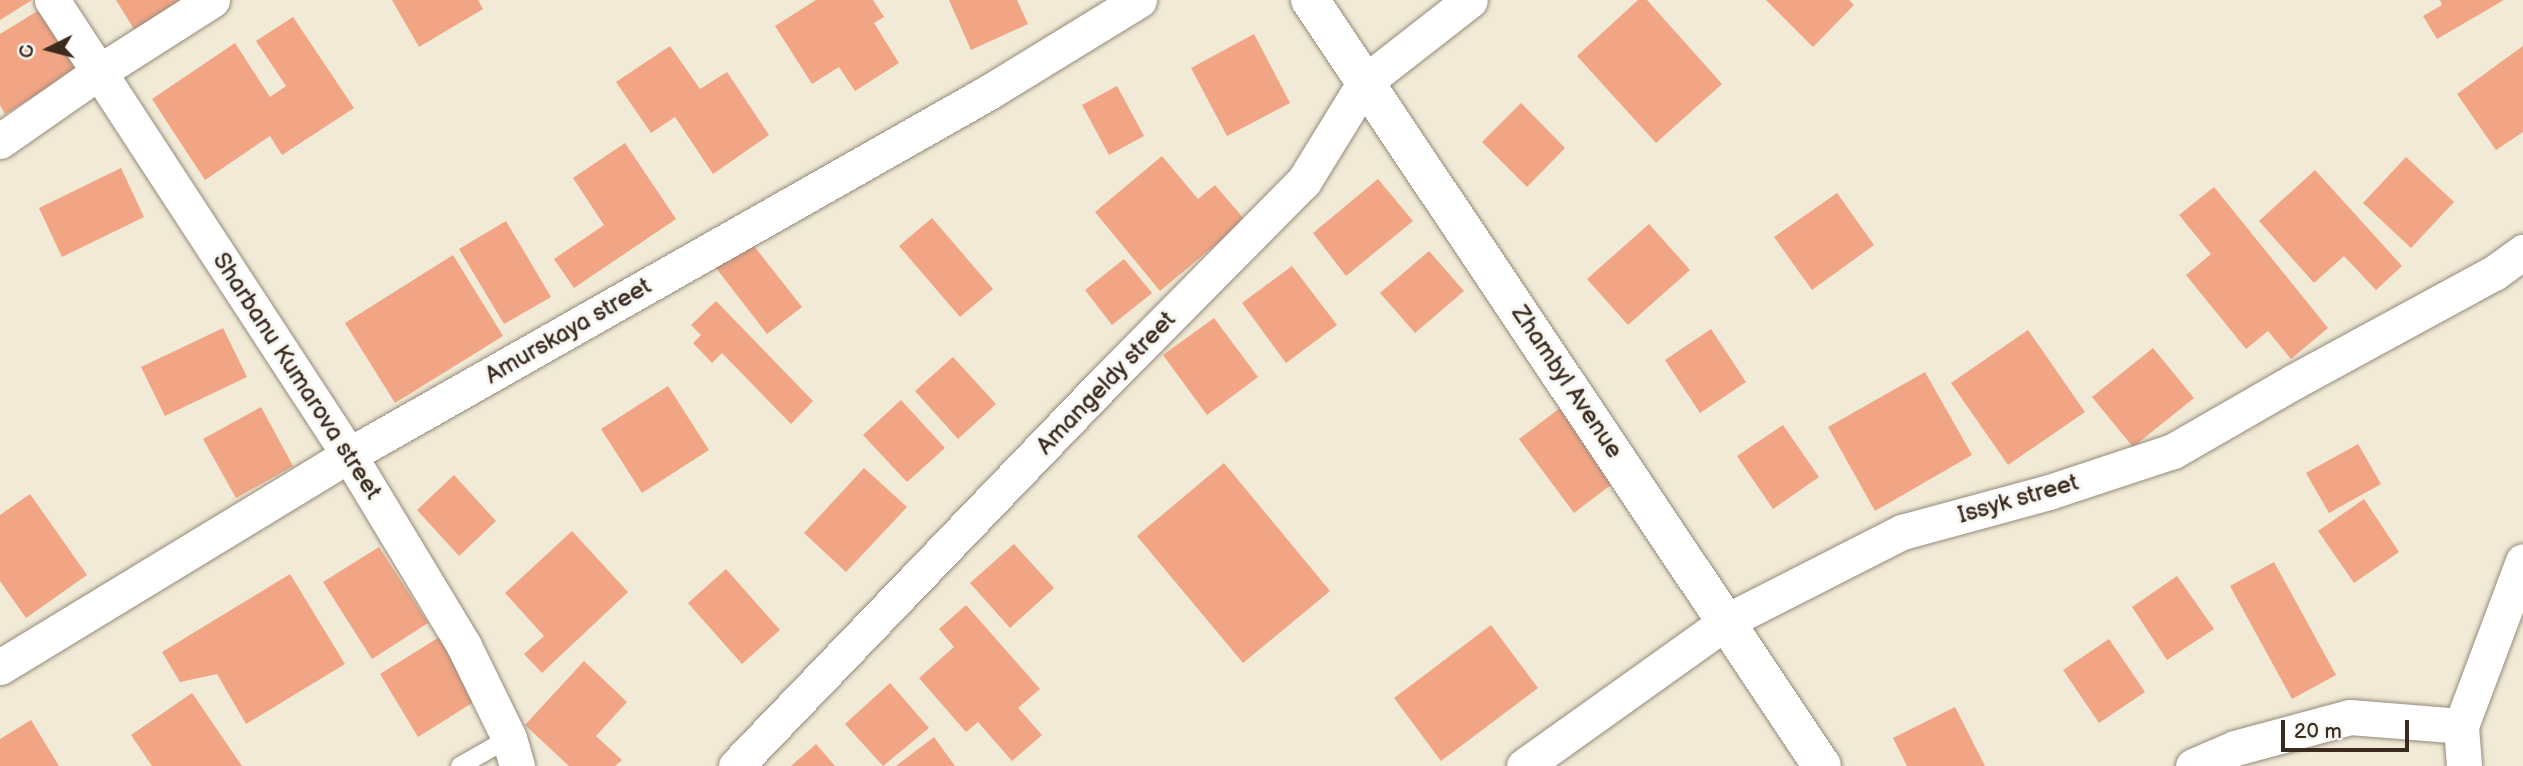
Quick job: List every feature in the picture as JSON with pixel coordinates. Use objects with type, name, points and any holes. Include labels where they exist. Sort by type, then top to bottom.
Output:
[{"type":"street","name":"Sharbanu Kumarova street","points":[[52,0],[349,455],[464,646],[513,752]]},
{"type":"street","points":[[0,141],[99,72],[212,0]]},
{"type":"street","name":"Amurskaya street","points":[[0,667],[349,455],[965,106],[1139,0]]},
{"type":"street","name":"Zhambyl Avenue","points":[[1310,0],[1822,766]]},
{"type":"street","name":"Amangeldy street","points":[[736,766],[1105,382],[1304,181],[1365,82],[1470,0]]},
{"type":"street","name":"Issyk street","points":[[1524,766],[1727,621],[1902,532],[2049,492],[2174,452],[2293,382],[2494,273],[2523,252]]},
{"type":"street","points":[[2464,766],[2461,726],[2523,561]]},
{"type":"street","points":[[2193,766],[2235,748],[2350,717],[2461,726]]},
{"type":"lane","points":[[460,766],[513,752]]},
{"type":"building","points":[[0,0],[32,0],[0,20]]},
{"type":"building","points":[[116,0],[191,0],[137,34]]},
{"type":"building","points":[[392,0],[478,0],[483,9],[419,47]]},
{"type":"building","points":[[816,0],[873,0],[884,17],[874,23],[899,63],[855,91],[839,67],[812,84],[775,26]]},
{"type":"building","points":[[949,0],[1017,0],[1028,24],[971,50]]},
{"type":"building","points":[[1638,0],[1647,0],[1722,84],[1656,143],[1577,56]]},
{"type":"building","points":[[1766,0],[1849,0],[1854,5],[1813,47]]},
{"type":"building","points":[[2440,0],[2504,0],[2437,39],[2423,16],[2442,5]]},
{"type":"building","points":[[39,10],[76,71],[5,114],[0,105],[0,34]]},
{"type":"building","points":[[293,17],[354,108],[282,155],[270,136],[205,180],[152,99],[235,43],[270,97],[286,86],[256,41]]},
{"type":"building","points":[[1254,34],[1290,103],[1227,136],[1191,68]]},
{"type":"building","points":[[670,46],[700,89],[727,72],[769,135],[713,174],[675,117],[651,133],[616,82]]},
{"type":"building","points":[[2523,46],[2523,132],[2496,150],[2457,94]]},
{"type":"building","points":[[1117,86],[1144,136],[1109,155],[1082,105]]},
{"type":"building","points":[[1521,103],[1565,148],[1527,187],[1482,142]]},
{"type":"building","points":[[625,143],[676,219],[574,288],[554,259],[604,225],[573,178]]},
{"type":"building","points":[[1162,156],[1198,199],[1215,185],[1245,220],[1160,291],[1095,212]]},
{"type":"building","points":[[2406,157],[2454,202],[2411,248],[2363,203]]},
{"type":"building","points":[[121,168],[144,217],[62,257],[39,208]]},
{"type":"building","points":[[2315,170],[2402,266],[2376,290],[2344,256],[2314,283],[2259,221]]},
{"type":"building","points":[[1378,179],[1413,221],[1346,276],[1313,233]]},
{"type":"building","points":[[2214,187],[2328,328],[2291,359],[2268,331],[2246,349],[2186,275],[2211,254],[2179,215]]},
{"type":"building","points":[[1837,193],[1874,245],[1812,290],[1774,237]]},
{"type":"building","points":[[932,218],[993,289],[960,317],[899,246]]},
{"type":"building","points":[[506,221],[551,297],[504,324],[459,249]]},
{"type":"building","points":[[1649,224],[1690,270],[1628,325],[1587,279]]},
{"type":"building","points":[[750,241],[802,307],[767,334],[716,268]]},
{"type":"building","points":[[1429,251],[1464,291],[1415,333],[1380,293]]},
{"type":"building","points":[[453,255],[503,336],[395,403],[345,323]]},
{"type":"building","points":[[1124,259],[1152,293],[1112,325],[1085,290]]},
{"type":"building","points":[[1292,266],[1337,325],[1286,363],[1242,303]]},
{"type":"building","points":[[716,301],[813,401],[791,424],[722,353],[712,363],[693,343],[701,335],[691,325]]},
{"type":"building","points":[[1214,318],[1258,377],[1207,415],[1163,355]]},
{"type":"building","points":[[223,328],[247,377],[165,416],[141,367]]},
{"type":"building","points":[[1711,329],[1746,382],[1700,413],[1665,360]]},
{"type":"building","points":[[2028,330],[2085,412],[2008,465],[1951,383]]},
{"type":"building","points":[[2153,348],[2194,398],[2133,447],[2092,397]]},
{"type":"building","points":[[953,357],[996,404],[958,439],[915,391]]},
{"type":"building","points":[[1925,372],[1972,455],[1875,511],[1828,427]]},
{"type":"building","points":[[668,386],[709,450],[642,493],[601,429]]},
{"type":"building","points":[[901,400],[945,448],[907,482],[863,435]]},
{"type":"building","points":[[1564,405],[1620,478],[1574,513],[1519,439]]},
{"type":"building","points":[[261,407],[293,466],[236,498],[203,439]]},
{"type":"building","points":[[1783,425],[1819,477],[1773,509],[1737,456]]},
{"type":"building","points":[[2358,444],[2381,484],[2329,513],[2306,473]]},
{"type":"building","points":[[1224,463],[1330,591],[1243,663],[1137,536]]},
{"type":"building","points":[[864,468],[907,507],[846,572],[804,533]]},
{"type":"building","points":[[454,475],[496,521],[459,556],[417,510]]},
{"type":"building","points":[[30,494],[87,575],[26,618],[0,581],[0,515]]},
{"type":"building","points":[[2364,499],[2399,552],[2354,583],[2318,531]]},
{"type":"building","points":[[572,531],[628,592],[542,673],[524,654],[544,636],[505,593]]},
{"type":"building","points":[[1014,544],[1054,588],[1010,628],[970,583]]},
{"type":"building","points":[[379,547],[428,623],[372,659],[323,582]]},
{"type":"building","points":[[2274,562],[2336,675],[2292,699],[2230,586]]},
{"type":"building","points":[[726,569],[780,630],[742,664],[688,603]]},
{"type":"building","points":[[290,574],[345,664],[246,724],[217,674],[180,682],[162,652]]},
{"type":"building","points":[[2177,576],[2214,629],[2167,660],[2132,607]]},
{"type":"building","points":[[966,605],[1040,689],[1018,708],[1042,735],[1012,761],[978,722],[966,732],[919,678],[954,647],[939,629]]},
{"type":"building","points":[[1491,625],[1538,688],[1441,761],[1394,698]]},
{"type":"building","points":[[441,636],[480,698],[418,737],[380,674]]},
{"type":"building","points":[[2109,639],[2145,692],[2099,723],[2063,670]]},
{"type":"building","points":[[584,661],[627,702],[596,736],[622,760],[615,766],[569,766],[525,725]]},
{"type":"building","points":[[890,683],[929,728],[883,766],[845,724]]},
{"type":"building","points":[[192,693],[242,766],[152,766],[131,735]]},
{"type":"building","points":[[1955,707],[1985,766],[1907,766],[1893,738]]},
{"type":"building","points":[[31,720],[59,766],[0,766],[0,739]]},
{"type":"building","points":[[934,737],[955,766],[896,766]]},
{"type":"building","points":[[816,744],[835,766],[791,766]]}]
